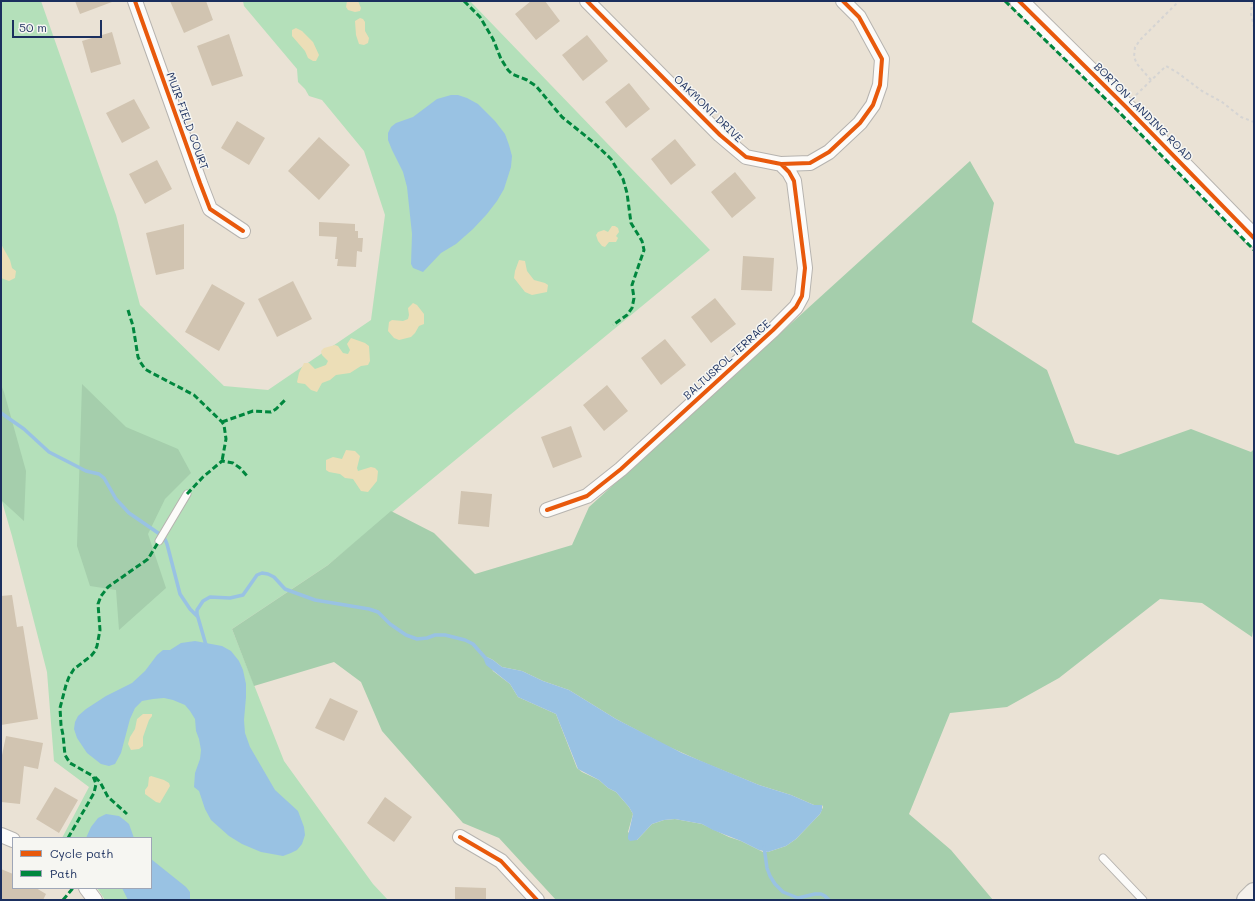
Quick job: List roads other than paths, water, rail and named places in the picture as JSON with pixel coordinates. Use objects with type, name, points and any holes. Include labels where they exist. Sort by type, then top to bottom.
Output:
[{"type":"main road","points":[[1246,900],[1254,893]]},
{"type":"street","name":"MUIR FIELD COURT","points":[[135,1],[210,209],[243,232]]},
{"type":"street","name":"OAKMONT DRIVE","points":[[587,1],[720,135],[746,157],[782,164],[810,163],[830,152],[860,123],[873,105],[880,85],[882,59],[859,17],[843,1]]},
{"type":"street","name":"BORTON LANDING ROAD","points":[[1019,1],[1125,106],[1254,238]]},
{"type":"street","name":"BALTUSROL TERRACE","points":[[548,510],[587,496],[598,487],[756,346],[796,307],[802,296],[805,268],[794,181],[782,164]]},
{"type":"street","points":[[1,835],[12,840]]},
{"type":"street","points":[[460,837],[501,861],[537,900]]},
{"type":"street","points":[[87,889],[95,900]]},
{"type":"lane","points":[[159,541],[187,494]]},
{"type":"lane","points":[[1103,858],[1143,900]]},
{"type":"water","points":[[451,95],[458,95],[467,98],[478,104],[495,121],[505,134],[509,145],[512,156],[511,167],[504,189],[487,214],[456,244],[441,253],[423,272],[413,268],[411,264],[412,234],[407,187],[403,172],[388,140],[388,133],[391,127],[396,123],[413,117],[437,99]]},
{"type":"water","points":[[195,641],[222,646],[231,651],[239,661],[243,670],[246,684],[244,720],[245,733],[250,747],[275,790],[298,811],[304,827],[305,835],[302,844],[297,850],[291,853],[283,856],[261,852],[242,844],[229,836],[211,820],[205,809],[199,791],[194,787],[195,773],[200,759],[201,750],[196,731],[195,719],[185,705],[164,698],[142,701],[135,708],[130,719],[121,753],[115,764],[109,766],[101,764],[87,753],[77,738],[74,729],[75,722],[78,716],[86,709],[106,696],[132,683],[145,671],[157,655],[163,650],[170,650],[181,643]]},
{"type":"water","points":[[487,657],[502,667],[522,671],[543,681],[569,690],[616,719],[682,753],[759,785],[791,795],[814,805],[822,805],[822,810],[796,839],[786,846],[768,852],[759,850],[702,824],[675,819],[664,820],[652,824],[637,840],[630,841],[628,836],[633,814],[629,807],[616,792],[608,788],[599,780],[578,769],[556,714],[518,697],[510,684],[486,665],[484,660]]},
{"type":"water","points":[[106,814],[119,816],[129,824],[134,837],[86,837],[91,827],[98,818]]},
{"type":"water","points":[[152,860],[186,887],[190,892],[190,900],[128,900],[122,889],[152,889]]},
{"type":"waterway","points":[[1,413],[24,429],[49,452],[86,471],[99,474],[104,478],[116,499],[129,513],[164,537],[180,594],[190,609],[197,616]]},
{"type":"waterway","points":[[206,645],[197,614],[197,610],[203,601],[210,597],[230,598],[243,595],[257,575],[262,573],[274,577],[285,589],[315,600],[369,609],[378,612],[390,624],[406,635],[417,639],[435,635],[445,635],[465,640],[473,644],[488,661]]},
{"type":"waterway","points":[[764,847],[767,868],[770,876],[783,892],[798,898],[821,894],[829,900]]}]
